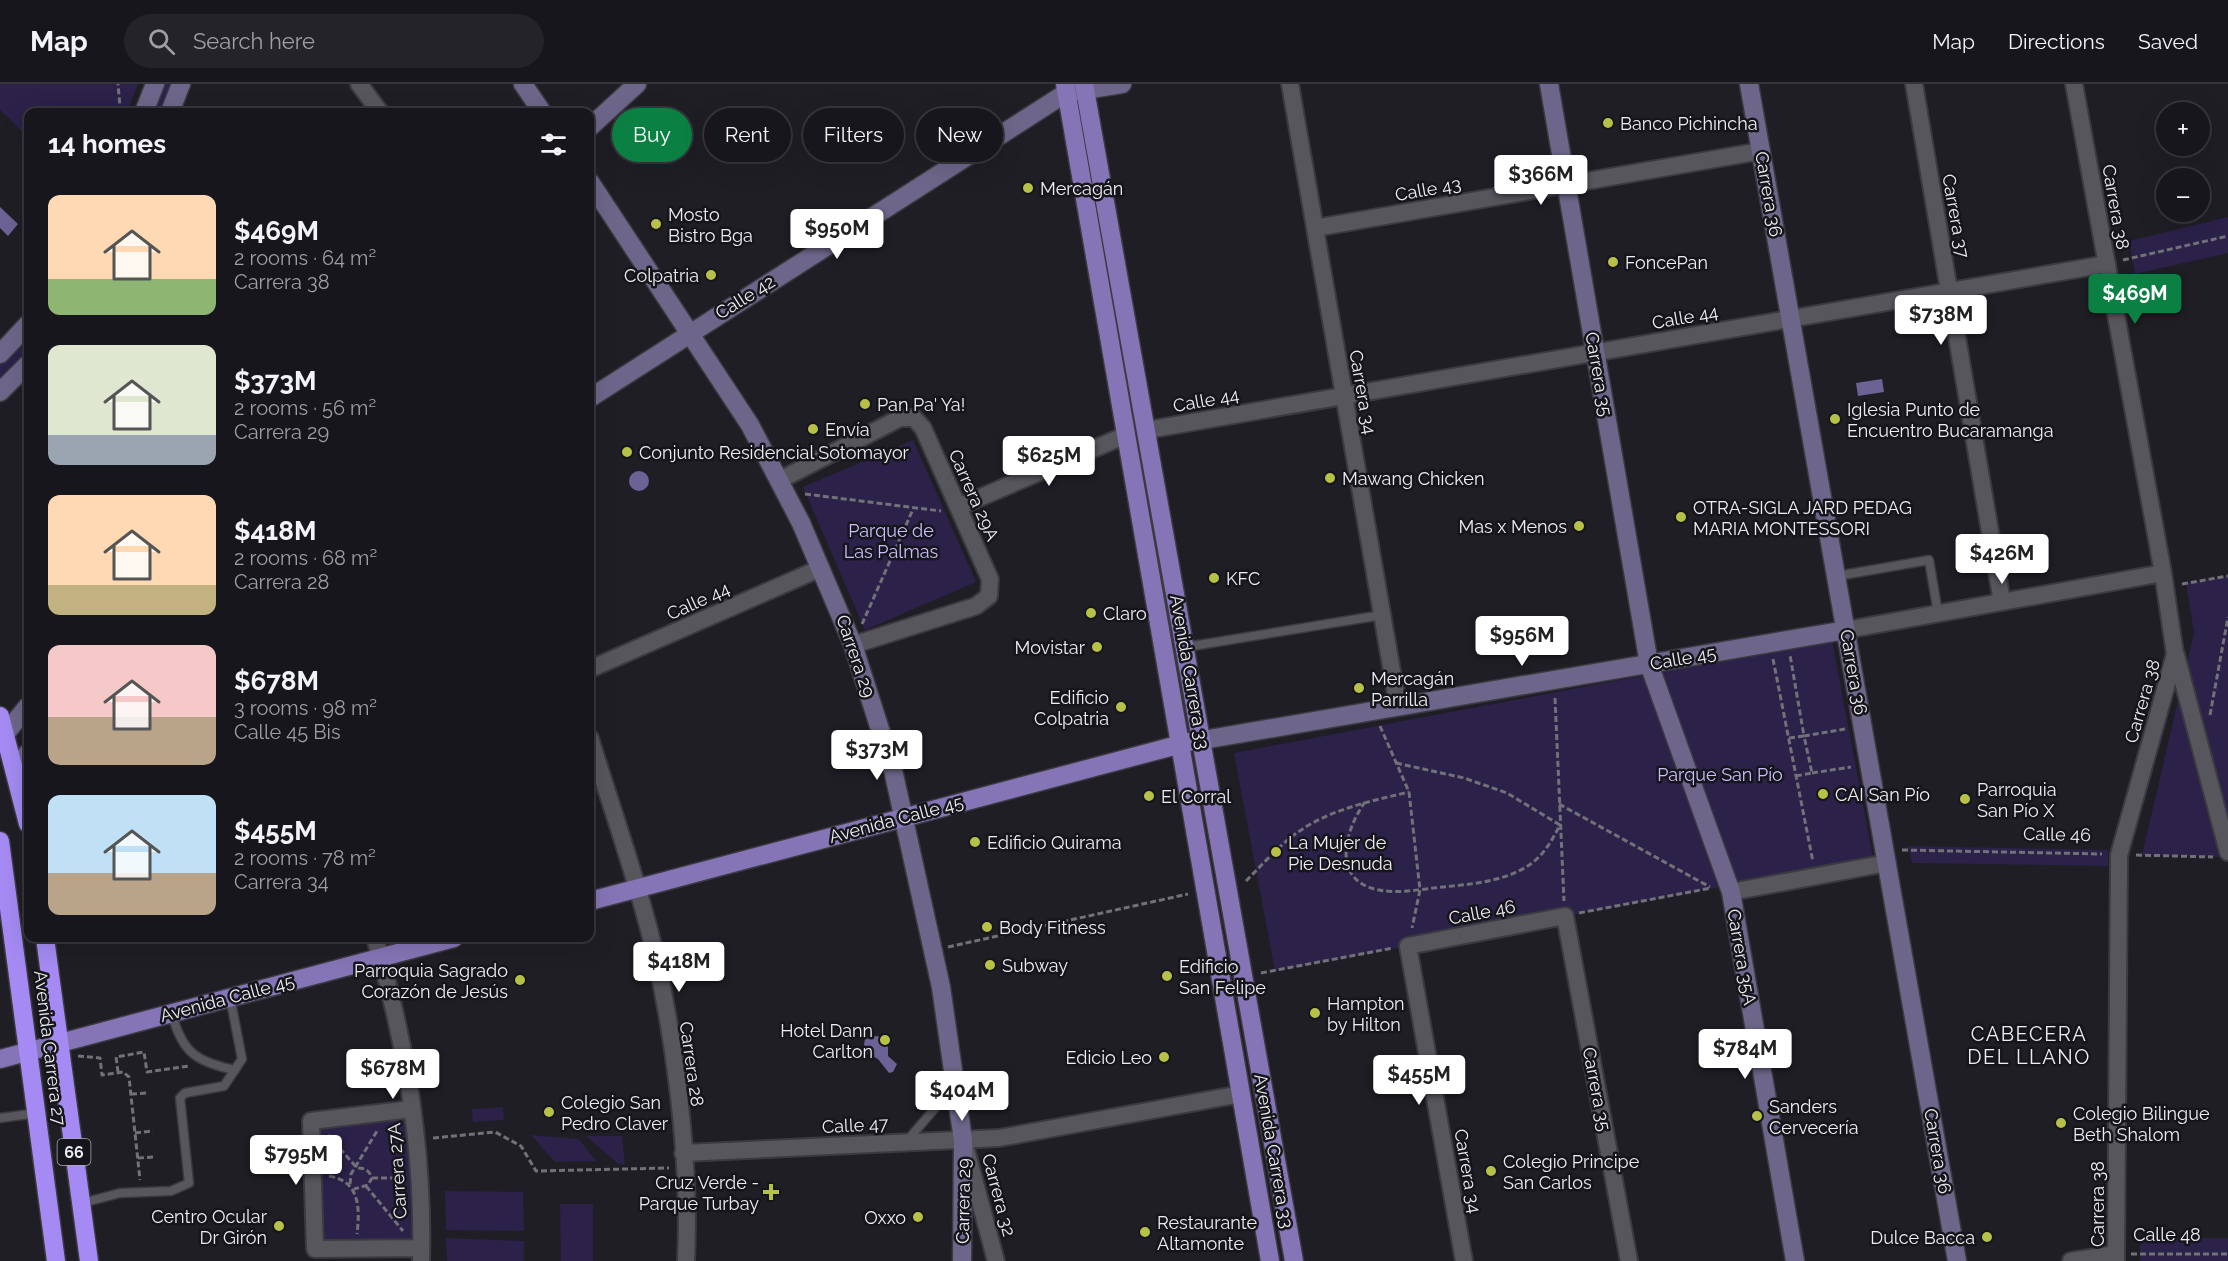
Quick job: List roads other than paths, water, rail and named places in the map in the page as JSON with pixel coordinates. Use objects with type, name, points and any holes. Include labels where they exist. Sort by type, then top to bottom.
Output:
[{"type":"highway","points":[[2,730],[16,772],[24,807]]},
{"type":"highway","name":"Avenida Carrera 27","points":[[0,841],[30,1051],[56,1261]]},
{"type":"highway","name":"Avenida Carrera 27","points":[[45,942],[89,1261]]},
{"type":"main road","name":"Avenida Carrera 33","points":[[1084,87],[1203,740],[1294,1261]]},
{"type":"main road","name":"Avenida Carrera 33","points":[[1065,89],[1270,1261]]},
{"type":"main road","name":"Avenida Calle 45","points":[[594,900],[1179,744],[1203,740]]},
{"type":"main road","name":"Avenida Calle 45","points":[[0,1059],[439,942]]},
{"type":"street","points":[[146,108],[155,84]]},
{"type":"street","points":[[172,108],[181,84]]},
{"type":"street","points":[[359,84],[377,108]]},
{"type":"street","points":[[523,84],[539,108]]},
{"type":"street","points":[[594,123],[637,84]]},
{"type":"street","name":"Calle 42","points":[[594,395],[1065,89],[1122,84]]},
{"type":"street","name":"Carrera 34","points":[[1290,84],[1398,706]]},
{"type":"street","name":"Carrera 35","points":[[1549,84],[1649,664]]},
{"type":"street","name":"Carrera 36","points":[[1749,84],[1957,1261]]},
{"type":"street","name":"Carrera 37","points":[[1914,84],[2002,602]]},
{"type":"street","name":"Carrera 38","points":[[2074,84],[2164,580],[2175,654],[2119,855],[2116,1257]]},
{"type":"street","name":"Calle 43","points":[[1315,228],[1761,151]]},
{"type":"street","name":"Carrera 29","points":[[594,188],[750,425],[782,485],[821,568],[853,645],[893,770],[934,950],[963,1140],[962,1261]]},
{"type":"street","name":"Calle 44","points":[[1147,430],[2107,264]]},
{"type":"street","points":[[0,354],[24,328]]},
{"type":"street","points":[[0,392],[24,368]]},
{"type":"street","name":"Carrera 29A","points":[[782,485],[895,420],[909,417],[917,420],[923,428],[960,510],[990,579],[989,596],[976,606],[853,645]]},
{"type":"street","points":[[960,510],[1126,435]]},
{"type":"street","name":"Calle 44","points":[[594,667],[821,568]]},
{"type":"street","name":"Calle 45","points":[[1203,740],[2002,602],[2164,580]]},
{"type":"street","points":[[2175,654],[2223,854]]},
{"type":"street","name":"Carrera 35A","points":[[1649,664],[1724,888],[1795,1261]]},
{"type":"street","points":[[2,730],[24,710]]},
{"type":"street","name":"Carrera 28","points":[[594,750],[638,888],[663,999],[675,1075],[683,1160],[686,1261]]},
{"type":"street","points":[[16,772],[24,757]]},
{"type":"street","points":[[1724,888],[1816,876],[1886,856]]},
{"type":"street","name":"Carrera 35","points":[[1565,916],[1629,1261]]},
{"type":"street","name":"Calle 46","points":[[1408,946],[1565,916]]},
{"type":"street","name":"Carrera 27A","points":[[376,942],[398,1027],[412,1110],[419,1178],[420,1252]]},
{"type":"street","name":"Carrera 34","points":[[1408,946],[1464,1261]]},
{"type":"street","name":"Calle 47","points":[[683,1160],[1010,1136],[1241,1094]]},
{"type":"street","points":[[412,1110],[315,1121],[313,1174],[315,1249],[355,1248],[420,1252]]},
{"type":"street","name":"Carrera 32","points":[[963,1140],[996,1261]]},
{"type":"street","name":"Calle 48","points":[[2071,1261],[2116,1257]]},
{"type":"lane","points":[[1837,576],[1929,560],[1938,614]]},
{"type":"lane","points":[[1186,647],[1382,615]]},
{"type":"lane","points":[[82,1203],[120,1193],[171,1191],[189,1183],[180,1098],[185,1093],[224,1086],[242,1059],[230,998]]},
{"type":"lane","points":[[172,1013],[179,1040],[194,1055],[215,1066],[235,1070]]},
{"type":"lane","points":[[906,1142],[956,1083]]},
{"type":"lane","points":[[0,1118],[38,1113]]},
{"type":"place","name":"Banco Pichincha","points":[[1608,123]]},
{"type":"place","name":"Mercagán","points":[[1028,188]]},
{"type":"place","name":"Mosto Bistro Bga","points":[[656,224]]},
{"type":"place","name":"FoncePan","points":[[1613,262]]},
{"type":"place","name":"Colpatria","points":[[711,275]]},
{"type":"place","name":"Pan Pa' Ya!","points":[[865,404]]},
{"type":"place","name":"Iglesia Punto de Encuentro Bucaramanga","points":[[1835,419]]},
{"type":"place","name":"Envía","points":[[813,429]]},
{"type":"place","name":"Conjunto Residencial Sotomayor","points":[[627,452]]},
{"type":"place","name":"Mawang Chicken","points":[[1330,478]]},
{"type":"place","name":"OTRA-SIGLA JARD PEDAG MARIA MONTESSORI","points":[[1681,517]]},
{"type":"place","name":"Mas x Menos","points":[[1579,526]]},
{"type":"place","name":"KFC","points":[[1214,578]]},
{"type":"place","name":"Claro","points":[[1091,613]]},
{"type":"place","name":"Movistar","points":[[1097,647]]},
{"type":"place","name":"Mercagán Parrilla","points":[[1359,688]]},
{"type":"place","name":"Edificio Colpatria","points":[[1121,707]]},
{"type":"place","name":"CAI San Pío","points":[[1823,794]]},
{"type":"place","name":"El Corral","points":[[1149,796]]},
{"type":"place","name":"Parroquia San Pío X","points":[[1965,799]]},
{"type":"place","name":"Edificio Quirama","points":[[975,842]]},
{"type":"place","name":"La Mujer de Pie Desnuda","points":[[1276,852]]},
{"type":"place","name":"Body Fitness","points":[[987,927]]},
{"type":"place","name":"Subway","points":[[990,965]]},
{"type":"place","name":"Edificio San Felipe","points":[[1167,976]]},
{"type":"place","name":"Parroquia Sagrado Corazón de Jesús","points":[[520,980]]},
{"type":"place","name":"Hampton by Hilton","points":[[1315,1013]]},
{"type":"place","name":"Hotel Dann Carlton","points":[[885,1040]]},
{"type":"place","name":"Edicio Leo","points":[[1164,1057]]},
{"type":"place","name":"Colegio San Pedro Claver","points":[[549,1112]]},
{"type":"place","name":"Sanders Cervecería","points":[[1757,1116]]},
{"type":"place","name":"Colegio Bilingue Beth Shalom","points":[[2061,1123]]},
{"type":"place","name":"Colegio Principe San Carlos","points":[[1491,1171]]},
{"type":"place","name":"Cruz Verde - Parque Turbay","points":[[771,1192]]},
{"type":"place","name":"Oxxo","points":[[918,1217]]},
{"type":"place","name":"Centro Ocular Dr Girón","points":[[279,1226]]},
{"type":"place","name":"Restaurante Altamonte","points":[[1145,1232]]},
{"type":"place","name":"Dulce Bacca","points":[[1987,1237]]},
{"type":"district","name":"CABECERA DEL LLANO","points":[[2029,1046]]},
{"type":"park label","name":"Parque de Las Palmas","points":[[891,540]]},
{"type":"park label","name":"Parque San Pío","points":[[1720,774]]}]
